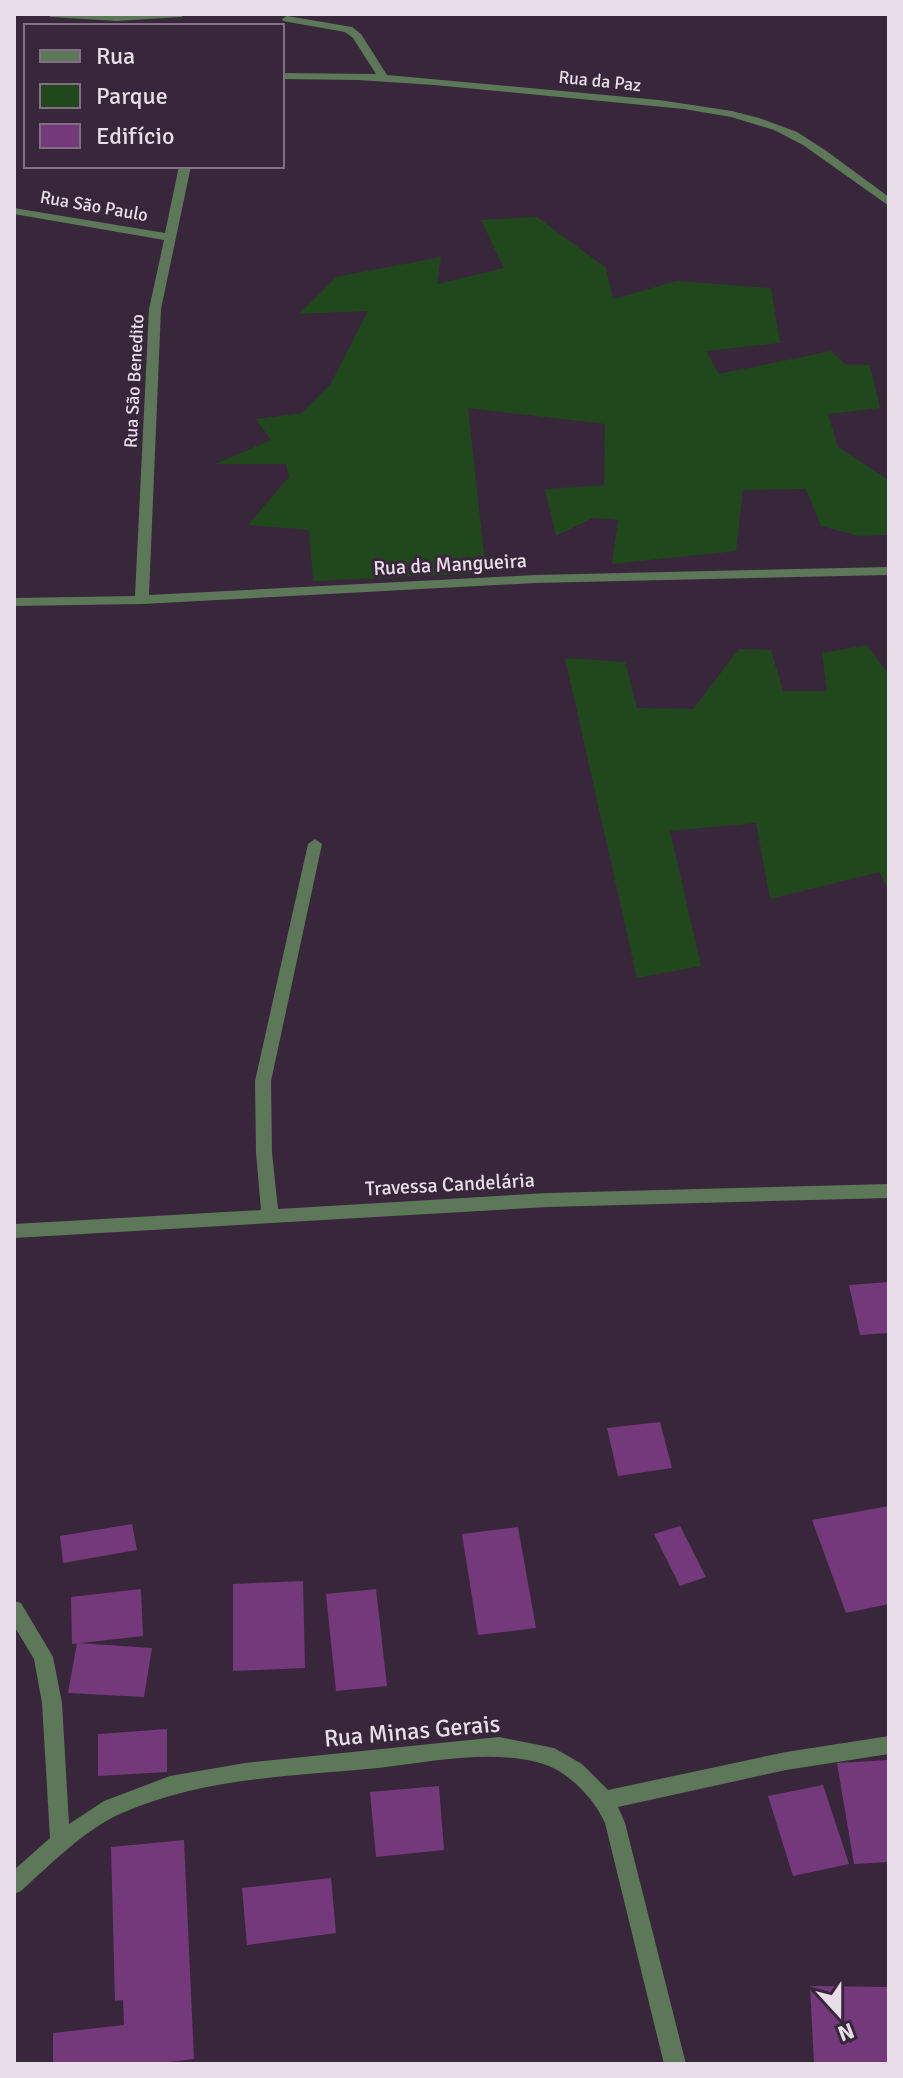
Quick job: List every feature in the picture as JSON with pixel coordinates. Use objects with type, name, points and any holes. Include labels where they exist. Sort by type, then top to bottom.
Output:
[{"type":"street","points":[[51,14],[68,17],[181,14]]},
{"type":"street","points":[[68,17],[82,24]]},
{"type":"street","points":[[285,17],[348,29],[357,36],[384,79]]},
{"type":"street","name":"Rua da Paz","points":[[284,76],[353,75],[680,107],[740,116],[778,128],[802,140],[889,203]]},
{"type":"street","name":"Rua São Benedito","points":[[142,600],[155,309],[185,168]]},
{"type":"street","name":"Rua São Paulo","points":[[14,211],[168,237]]},
{"type":"street","name":"Rua da Mangueira","points":[[14,602],[142,600],[535,579],[889,571]]},
{"type":"street","points":[[270,1216],[264,1153],[263,1081],[315,844]]},
{"type":"street","name":"Travessa Candelária","points":[[14,1231],[548,1200],[889,1191]]},
{"type":"street","points":[[14,1609],[43,1657],[52,1703],[60,1842]]},
{"type":"street","points":[[605,1800],[786,1761],[889,1745]]},
{"type":"street","name":"Rua Minas Gerais","points":[[14,1884],[60,1842],[111,1808],[170,1785],[245,1772],[499,1746],[547,1755],[575,1771],[605,1800],[615,1823],[675,2064]]},
{"type":"green space","points":[[537,217],[606,268],[613,299],[677,281],[771,288],[780,343],[706,351],[719,374],[831,351],[846,365],[870,365],[880,408],[828,414],[838,447],[889,480],[889,535],[859,536],[821,526],[806,489],[743,490],[736,551],[612,564],[618,520],[593,518],[556,536],[545,489],[604,485],[605,424],[468,408],[486,573],[313,581],[309,530],[248,525],[289,477],[286,464],[215,464],[271,440],[256,419],[302,413],[330,385],[368,311],[299,314],[336,277],[441,257],[437,284],[504,268],[481,220]]},
{"type":"green space","points":[[867,645],[889,675],[889,890],[879,872],[770,899],[756,823],[670,831],[701,966],[637,978],[565,658],[625,662],[637,708],[693,709],[739,649],[771,650],[783,691],[827,691],[822,653]]},
{"type":"building","points":[[889,1282],[889,1333],[860,1335],[849,1285]]},
{"type":"building","points":[[660,1422],[672,1468],[618,1476],[607,1428]]},
{"type":"building","points":[[889,1506],[889,1604],[846,1613],[812,1520]]},
{"type":"building","points":[[132,1524],[137,1550],[63,1563],[60,1536]]},
{"type":"building","points":[[680,1526],[706,1577],[680,1586],[654,1534]]},
{"type":"building","points":[[518,1527],[536,1628],[478,1635],[462,1534]]},
{"type":"building","points":[[303,1581],[305,1668],[233,1671],[233,1584]]},
{"type":"building","points":[[141,1589],[143,1636],[72,1644],[71,1597]]},
{"type":"building","points":[[376,1589],[387,1686],[336,1691],[326,1594]]},
{"type":"building","points":[[77,1643],[152,1648],[144,1697],[68,1693]]},
{"type":"building","points":[[167,1729],[167,1772],[98,1776],[98,1734]]},
{"type":"building","points":[[889,1760],[889,1862],[854,1864],[837,1763]]},
{"type":"building","points":[[823,1785],[849,1864],[793,1876],[768,1796]]},
{"type":"building","points":[[439,1786],[444,1850],[376,1857],[370,1792]]},
{"type":"building","points":[[184,1840],[194,2059],[153,2064],[53,2064],[53,2033],[124,2025],[123,2000],[115,2001],[111,1847]]},
{"type":"building","points":[[331,1878],[336,1933],[247,1945],[242,1888]]},
{"type":"building","points":[[810,1986],[887,1987],[889,2064],[814,2064]]}]
